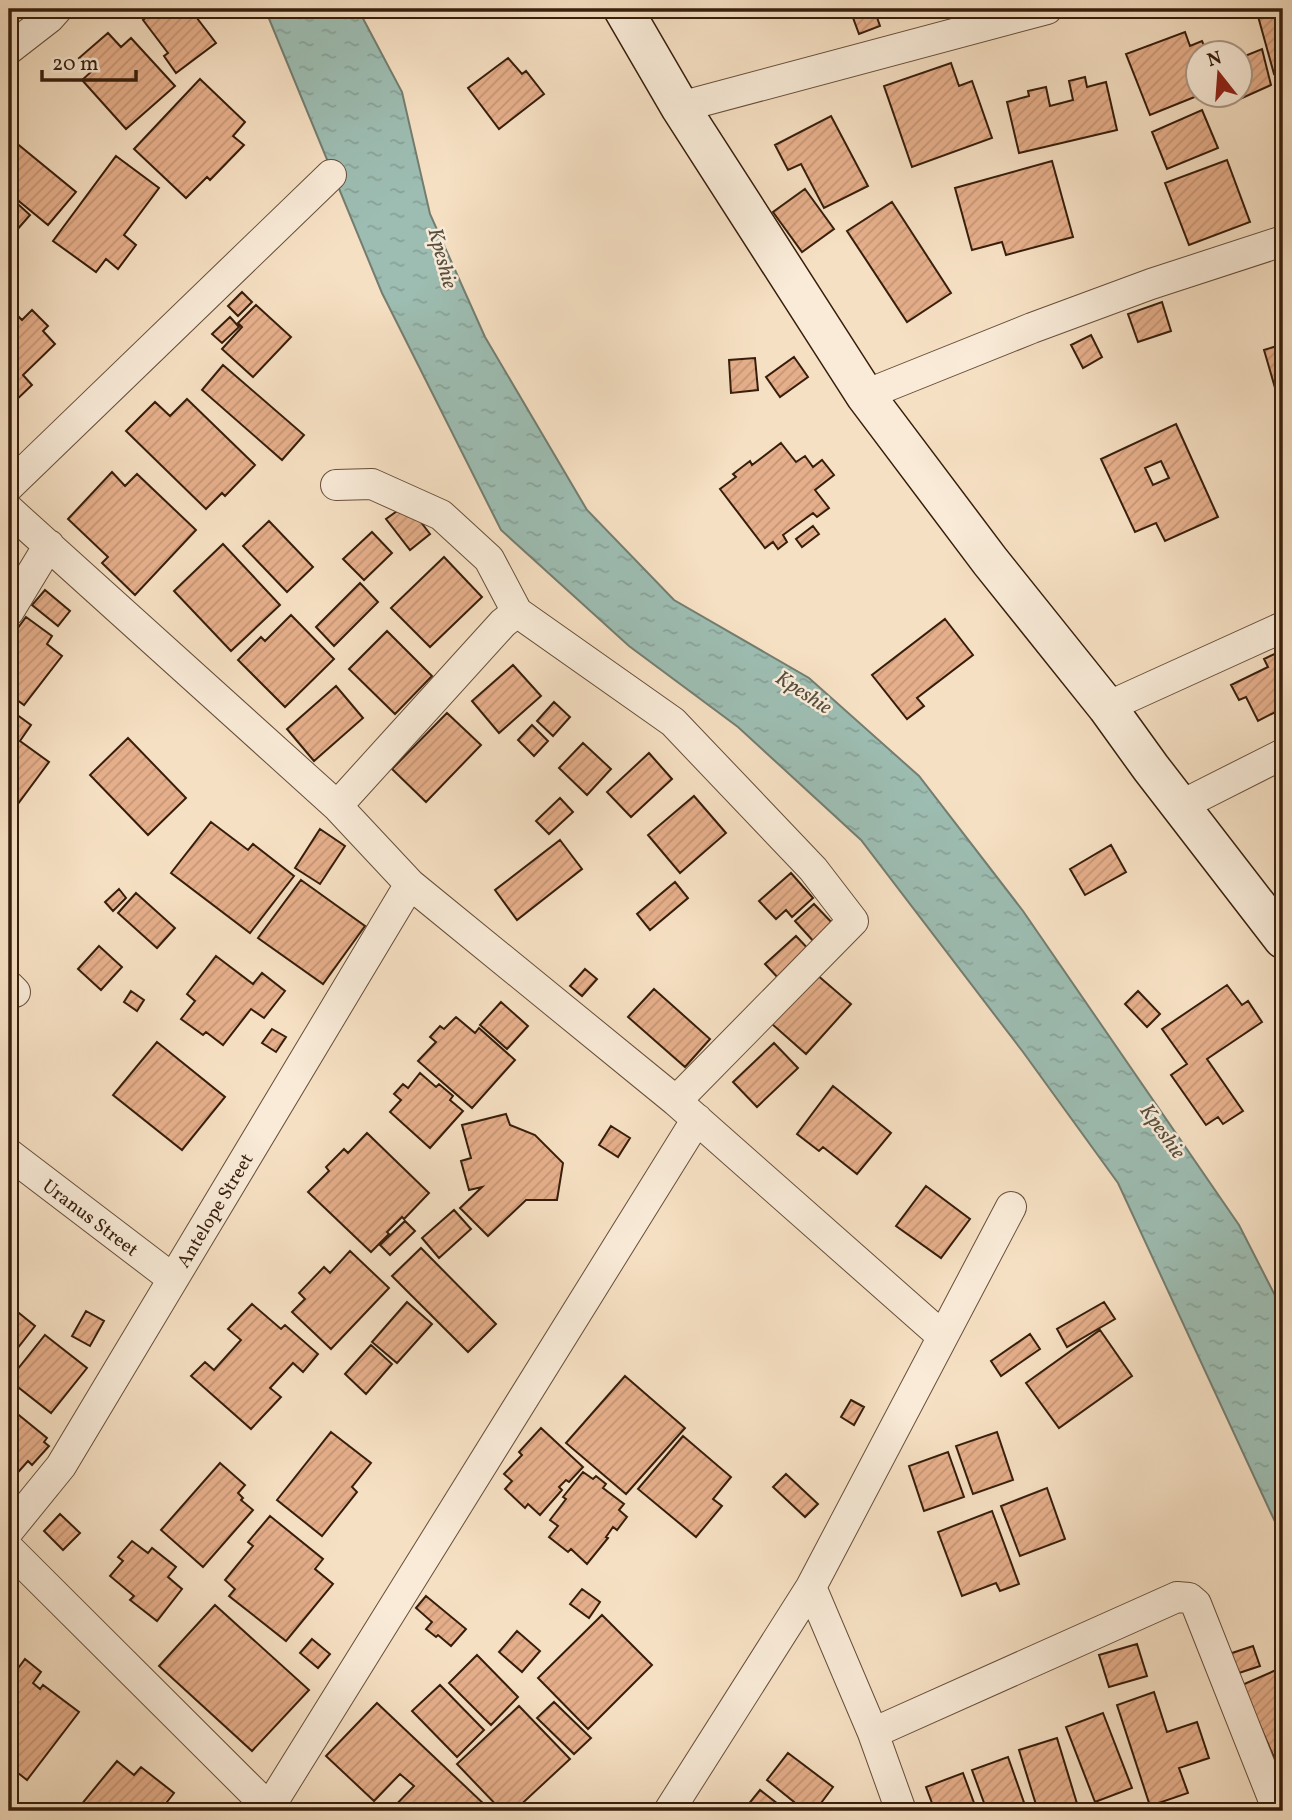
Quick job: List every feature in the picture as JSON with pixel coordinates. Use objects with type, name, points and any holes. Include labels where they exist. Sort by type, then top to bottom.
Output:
[{"type":"street","points":[[9,49],[57,9]]},
{"type":"street","points":[[623,9],[680,107],[865,395],[990,561],[1108,707],[1180,806],[1283,939]]},
{"type":"street","points":[[680,107],[1047,9]]},
{"type":"street","points":[[9,486],[331,175]]},
{"type":"street","points":[[865,395],[1044,323],[1151,284],[1283,241]]},
{"type":"street","points":[[9,1549],[269,1810],[686,1110],[853,920],[804,859],[673,722],[517,612],[489,559],[441,515],[372,484],[336,485]]},
{"type":"street","points":[[9,510],[337,806],[410,884],[686,1110],[942,1336]]},
{"type":"street","points":[[9,611],[49,545]]},
{"type":"street","points":[[337,806],[503,623],[517,612]]},
{"type":"street","points":[[1108,707],[1283,627]]},
{"type":"street","points":[[1180,806],[1283,754]]},
{"type":"street","name":"Antelope Street","points":[[9,1530],[61,1466],[410,884]]},
{"type":"street","name":"Uranus Street","points":[[9,1154],[173,1279]]},
{"type":"street","points":[[669,1811],[811,1587],[1011,1207]]},
{"type":"street","points":[[811,1587],[873,1733],[901,1811]]},
{"type":"street","points":[[873,1733],[1178,1597],[1189,1598],[1196,1604],[1279,1811]]},
{"type":"water","name":"Kpeshie","points":[[265,9],[358,9],[402,92],[430,214],[485,337],[587,510],[674,600],[809,678],[919,776],[1023,911],[1239,1225],[1283,1311],[1283,1539],[1118,1183],[1023,1052],[861,840],[738,727],[629,646],[501,530],[382,293]]},
{"type":"building","points":[[158,9],[190,9],[216,43],[176,73],[164,56],[168,53],[143,20]]},
{"type":"building","points":[[874,9],[880,26],[859,34],[852,15]]},
{"type":"building","points":[[1256,9],[1283,9],[1283,71],[1274,74]]},
{"type":"building","points":[[1185,32],[1187,38],[1184,38],[1184,101],[1150,115],[1126,54]]},
{"type":"building","points":[[108,33],[121,47],[131,38],[175,86],[126,129],[82,80],[91,72],[79,58]]},
{"type":"building","points":[[1262,49],[1271,85],[1254,93],[1254,52]]},
{"type":"building","points":[[508,58],[522,74],[526,71],[544,94],[499,129],[468,88]]},
{"type":"building","points":[[951,63],[959,86],[972,81],[992,138],[912,167],[884,86]]},
{"type":"building","points":[[1085,77],[1087,87],[1106,82],[1117,130],[1019,153],[1007,102],[1029,96],[1028,91],[1046,87],[1050,106],[1073,100],[1069,81]]},
{"type":"building","points":[[200,79],[245,122],[233,136],[244,145],[210,180],[207,177],[186,198],[134,149]]},
{"type":"building","points":[[1202,110],[1218,148],[1167,169],[1152,132]]},
{"type":"building","points":[[831,116],[868,186],[824,208],[801,164],[788,170],[775,145]]},
{"type":"building","points":[[9,137],[76,192],[48,225],[9,193]]},
{"type":"building","points":[[116,156],[159,188],[124,235],[136,245],[118,269],[106,259],[96,272],[53,241]]},
{"type":"building","points":[[1227,160],[1250,222],[1189,245],[1165,183]]},
{"type":"building","points":[[1052,161],[1073,237],[1006,255],[1002,242],[972,250],[955,188]]},
{"type":"building","points":[[805,189],[834,229],[802,252],[773,212]]},
{"type":"building","points":[[9,196],[30,215],[9,239]]},
{"type":"building","points":[[892,202],[951,293],[907,322],[847,231]]},
{"type":"building","points":[[242,292],[252,302],[238,316],[228,306]]},
{"type":"building","points":[[1162,302],[1171,331],[1138,342],[1128,314]]},
{"type":"building","points":[[256,305],[291,337],[253,377],[222,349],[242,327],[238,323]]},
{"type":"building","points":[[10,308],[22,320],[32,310],[48,326],[43,331],[55,344],[23,375],[32,385],[9,407]]},
{"type":"building","points":[[230,317],[239,327],[222,343],[212,334]]},
{"type":"building","points":[[1091,335],[1102,357],[1083,368],[1071,345]]},
{"type":"building","points":[[1283,344],[1283,396],[1278,398],[1264,350]]},
{"type":"building","points":[[794,357],[808,377],[780,397],[766,377]]},
{"type":"building","points":[[755,358],[758,390],[731,393],[729,360]]},
{"type":"building","points":[[223,365],[304,435],[282,460],[202,390]]},
{"type":"building","points":[[187,399],[255,465],[225,496],[222,493],[206,509],[126,431],[155,402],[170,416]]},
{"type":"building","points":[[1176,424],[1218,517],[1165,541],[1156,523],[1135,532],[1101,459]],"holes":[[[1161,461],[1169,478],[1153,485],[1145,468]]]},
{"type":"building","points":[[781,443],[796,462],[805,456],[813,467],[822,460],[834,475],[815,490],[829,508],[817,517],[813,513],[783,535],[787,542],[778,549],[773,542],[765,548],[720,489],[736,477],[733,474],[750,461],[752,465]]},
{"type":"building","points":[[112,472],[125,486],[137,474],[196,530],[135,595],[102,563],[108,557],[68,519]]},
{"type":"building","points":[[407,504],[430,534],[410,550],[386,519]]},
{"type":"building","points":[[269,521],[313,567],[287,592],[243,546]]},
{"type":"building","points":[[813,526],[819,534],[802,547],[796,539]]},
{"type":"building","points":[[372,532],[392,553],[364,580],[343,559]]},
{"type":"building","points":[[223,544],[280,605],[231,651],[174,591]]},
{"type":"building","points":[[444,557],[482,597],[430,647],[391,608]]},
{"type":"building","points":[[360,583],[378,602],[334,646],[316,627]]},
{"type":"building","points":[[45,590],[70,611],[58,626],[32,605]]},
{"type":"building","points":[[291,615],[334,659],[285,707],[238,660],[261,637],[265,641]]},
{"type":"building","points":[[26,617],[52,636],[47,644],[62,656],[24,705],[9,694],[9,640]]},
{"type":"building","points":[[945,619],[973,655],[917,698],[924,706],[907,719],[872,675]]},
{"type":"building","points":[[387,631],[432,676],[395,714],[349,669]]},
{"type":"building","points":[[1283,650],[1283,708],[1258,721],[1246,697],[1239,700],[1231,685],[1268,667],[1264,659]]},
{"type":"building","points":[[513,665],[541,696],[499,733],[472,701]]},
{"type":"building","points":[[336,686],[363,718],[314,761],[287,729]]},
{"type":"building","points":[[554,702],[570,717],[553,736],[537,721]]},
{"type":"building","points":[[9,709],[31,725],[20,741],[49,762],[9,816]]},
{"type":"building","points":[[447,713],[481,745],[426,802],[392,769]]},
{"type":"building","points":[[532,725],[548,741],[534,756],[518,740]]},
{"type":"building","points":[[128,738],[186,798],[148,835],[90,775]]},
{"type":"building","points":[[583,743],[611,769],[587,795],[559,768]]},
{"type":"building","points":[[649,753],[672,779],[631,817],[607,792]]},
{"type":"building","points":[[694,796],[726,833],[680,873],[648,835]]},
{"type":"building","points":[[560,798],[573,812],[549,834],[536,821]]},
{"type":"building","points":[[211,822],[248,850],[253,844],[294,876],[250,933],[171,873]]},
{"type":"building","points":[[320,829],[345,846],[320,884],[295,868]]},
{"type":"building","points":[[560,840],[582,869],[517,920],[495,890]]},
{"type":"building","points":[[1111,845],[1126,872],[1085,895],[1070,869]]},
{"type":"building","points":[[791,873],[813,898],[792,917],[786,910],[776,919],[759,901]]},
{"type":"building","points":[[301,880],[365,926],[323,984],[258,938]]},
{"type":"building","points":[[675,882],[688,898],[650,930],[637,914]]},
{"type":"building","points":[[119,889],[126,898],[113,911],[105,902]]},
{"type":"building","points":[[136,893],[175,928],[157,948],[118,913]]},
{"type":"building","points":[[814,904],[836,927],[816,944],[795,921]]},
{"type":"building","points":[[796,936],[813,954],[782,982],[765,964]]},
{"type":"building","points":[[99,946],[122,967],[101,990],[78,969]]},
{"type":"building","points":[[216,956],[253,984],[262,973],[285,991],[264,1018],[251,1009],[223,1045],[206,1032],[203,1035],[181,1019],[195,1001],[187,994]]},
{"type":"building","points":[[585,969],[597,979],[582,996],[570,986]]},
{"type":"building","points":[[816,974],[851,1004],[806,1054],[772,1024]]},
{"type":"building","points":[[1227,985],[1242,1005],[1248,1001],[1262,1022],[1207,1059],[1243,1111],[1223,1124],[1218,1117],[1206,1125],[1171,1075],[1187,1064],[1162,1029]]},
{"type":"building","points":[[654,989],[710,1039],[685,1067],[628,1017]]},
{"type":"building","points":[[131,991],[144,1000],[137,1011],[124,1002]]},
{"type":"building","points":[[1138,991],[1160,1014],[1147,1027],[1125,1004]]},
{"type":"building","points":[[501,1002],[528,1026],[507,1049],[480,1025]]},
{"type":"building","points":[[456,1017],[475,1033],[479,1028],[515,1060],[472,1108],[418,1061],[436,1042],[430,1037],[440,1026],[444,1029]]},
{"type":"building","points":[[272,1029],[286,1037],[276,1052],[262,1043]]},
{"type":"building","points":[[157,1042],[225,1097],[182,1150],[113,1095]]},
{"type":"building","points":[[774,1043],[798,1068],[757,1107],[733,1082]]},
{"type":"building","points":[[420,1073],[436,1087],[439,1084],[453,1096],[450,1100],[463,1111],[430,1148],[390,1112],[401,1100],[394,1094],[403,1084],[408,1088]]},
{"type":"building","points":[[833,1086],[891,1133],[857,1174],[823,1147],[819,1151],[797,1134]]},
{"type":"building","points":[[506,1114],[510,1125],[535,1135],[563,1163],[557,1200],[526,1200],[488,1236],[460,1208],[482,1187],[469,1190],[461,1161],[471,1158],[462,1125]]},
{"type":"building","points":[[611,1126],[630,1138],[618,1157],[599,1145]]},
{"type":"building","points":[[367,1133],[429,1193],[387,1232],[389,1234],[371,1252],[308,1192],[329,1171],[326,1167],[344,1149],[348,1153]]},
{"type":"building","points":[[926,1186],[970,1219],[941,1258],[896,1226]]},
{"type":"building","points":[[454,1210],[471,1229],[439,1258],[422,1238]]},
{"type":"building","points":[[405,1221],[415,1231],[390,1255],[380,1245]]},
{"type":"building","points":[[421,1248],[496,1324],[468,1352],[392,1276]]},
{"type":"building","points":[[350,1251],[389,1288],[331,1349],[292,1312],[305,1299],[299,1293],[324,1267],[330,1273]]},
{"type":"building","points":[[407,1302],[432,1324],[397,1363],[372,1342]]},
{"type":"building","points":[[1104,1302],[1115,1319],[1067,1347],[1057,1329]]},
{"type":"building","points":[[252,1304],[281,1329],[285,1325],[318,1354],[303,1372],[293,1363],[270,1388],[281,1397],[251,1429],[191,1376],[205,1362],[214,1370],[241,1340],[228,1329]]},
{"type":"building","points":[[14,1309],[35,1326],[9,1359],[9,1315]]},
{"type":"building","points":[[86,1311],[104,1321],[90,1346],[72,1336]]},
{"type":"building","points":[[1100,1330],[1132,1376],[1059,1428],[1026,1383]]},
{"type":"building","points":[[1030,1334],[1040,1349],[1001,1376],[991,1361]]},
{"type":"building","points":[[45,1335],[87,1368],[51,1413],[9,1380]]},
{"type":"building","points":[[371,1345],[392,1364],[366,1394],[345,1374]]},
{"type":"building","points":[[625,1376],[685,1428],[626,1494],[566,1443]]},
{"type":"building","points":[[851,1400],[864,1407],[854,1425],[841,1417]]},
{"type":"building","points":[[9,1407],[47,1438],[44,1442],[49,1446],[32,1465],[28,1461],[13,1478],[9,1475]]},
{"type":"building","points":[[541,1428],[583,1467],[569,1482],[566,1480],[559,1487],[562,1490],[540,1515],[528,1504],[525,1508],[505,1489],[512,1481],[504,1474],[522,1455],[519,1452]]},
{"type":"building","points":[[331,1432],[371,1463],[352,1487],[357,1492],[322,1536],[277,1500]]},
{"type":"building","points":[[997,1432],[1013,1480],[973,1494],[956,1446]]},
{"type":"building","points":[[683,1436],[731,1477],[713,1499],[722,1506],[696,1537],[638,1489]]},
{"type":"building","points":[[948,1452],[964,1497],[924,1511],[909,1466]]},
{"type":"building","points":[[220,1463],[245,1485],[238,1493],[243,1498],[241,1500],[253,1510],[203,1567],[161,1530]]},
{"type":"building","points":[[583,1472],[593,1479],[596,1476],[606,1484],[603,1488],[624,1504],[619,1510],[627,1517],[617,1530],[613,1527],[606,1537],[608,1538],[587,1564],[571,1549],[568,1552],[549,1537],[558,1526],[550,1520],[566,1499],[563,1497]]},
{"type":"building","points":[[786,1474],[818,1504],[805,1517],[773,1487]]},
{"type":"building","points":[[1047,1488],[1065,1539],[1020,1556],[1001,1506]]},
{"type":"building","points":[[992,1511],[1019,1584],[1000,1591],[996,1583],[962,1596],[938,1532]]},
{"type":"building","points":[[60,1514],[80,1533],[63,1550],[44,1531]]},
{"type":"building","points":[[270,1516],[323,1559],[315,1569],[333,1584],[286,1641],[229,1596],[235,1589],[225,1580],[253,1546],[248,1542]]},
{"type":"building","points":[[132,1541],[148,1553],[152,1548],[176,1567],[168,1577],[182,1589],[157,1621],[130,1600],[134,1596],[110,1576],[123,1561],[118,1557]]},
{"type":"building","points":[[582,1589],[600,1602],[589,1618],[570,1604]]},
{"type":"building","points":[[426,1596],[466,1629],[451,1646],[426,1629],[432,1622],[416,1608]]},
{"type":"building","points":[[215,1605],[309,1690],[252,1751],[159,1666]]},
{"type":"building","points":[[602,1615],[652,1665],[588,1729],[538,1678]]},
{"type":"building","points":[[517,1631],[540,1651],[522,1672],[499,1652]]},
{"type":"building","points":[[312,1639],[330,1654],[318,1668],[300,1653]]},
{"type":"building","points":[[1137,1644],[1147,1676],[1109,1687],[1099,1655]]},
{"type":"building","points":[[1253,1646],[1260,1666],[1233,1675],[1226,1655]]},
{"type":"building","points":[[477,1655],[518,1697],[491,1725],[449,1683]]},
{"type":"building","points":[[25,1659],[41,1672],[33,1683],[40,1689],[43,1685],[79,1712],[27,1780],[9,1766],[9,1665],[16,1671]]},
{"type":"building","points":[[1283,1667],[1283,1759],[1276,1762],[1242,1685]]},
{"type":"building","points":[[440,1685],[484,1730],[457,1757],[412,1711]]},
{"type":"building","points":[[1154,1692],[1167,1732],[1197,1722],[1209,1758],[1179,1768],[1188,1793],[1150,1806],[1117,1705]]},
{"type":"building","points":[[554,1702],[591,1738],[574,1754],[537,1718]]},
{"type":"building","points":[[377,1703],[486,1806],[481,1811],[390,1811],[414,1786],[400,1774],[374,1801],[326,1756]]},
{"type":"building","points":[[519,1706],[570,1759],[514,1811],[502,1811],[457,1764]]},
{"type":"building","points":[[1103,1713],[1132,1788],[1095,1802],[1066,1727]]},
{"type":"building","points":[[1057,1738],[1079,1810],[1038,1811],[1019,1750]]},
{"type":"building","points":[[788,1753],[833,1787],[815,1811],[787,1811],[794,1802],[767,1780]]},
{"type":"building","points":[[1008,1757],[1027,1811],[987,1811],[972,1770]]},
{"type":"building","points":[[117,1761],[134,1775],[141,1767],[174,1793],[167,1802],[178,1811],[76,1811]]},
{"type":"building","points":[[963,1773],[977,1811],[935,1811],[926,1787]]},
{"type":"building","points":[[760,1790],[787,1811],[743,1811]]}]
